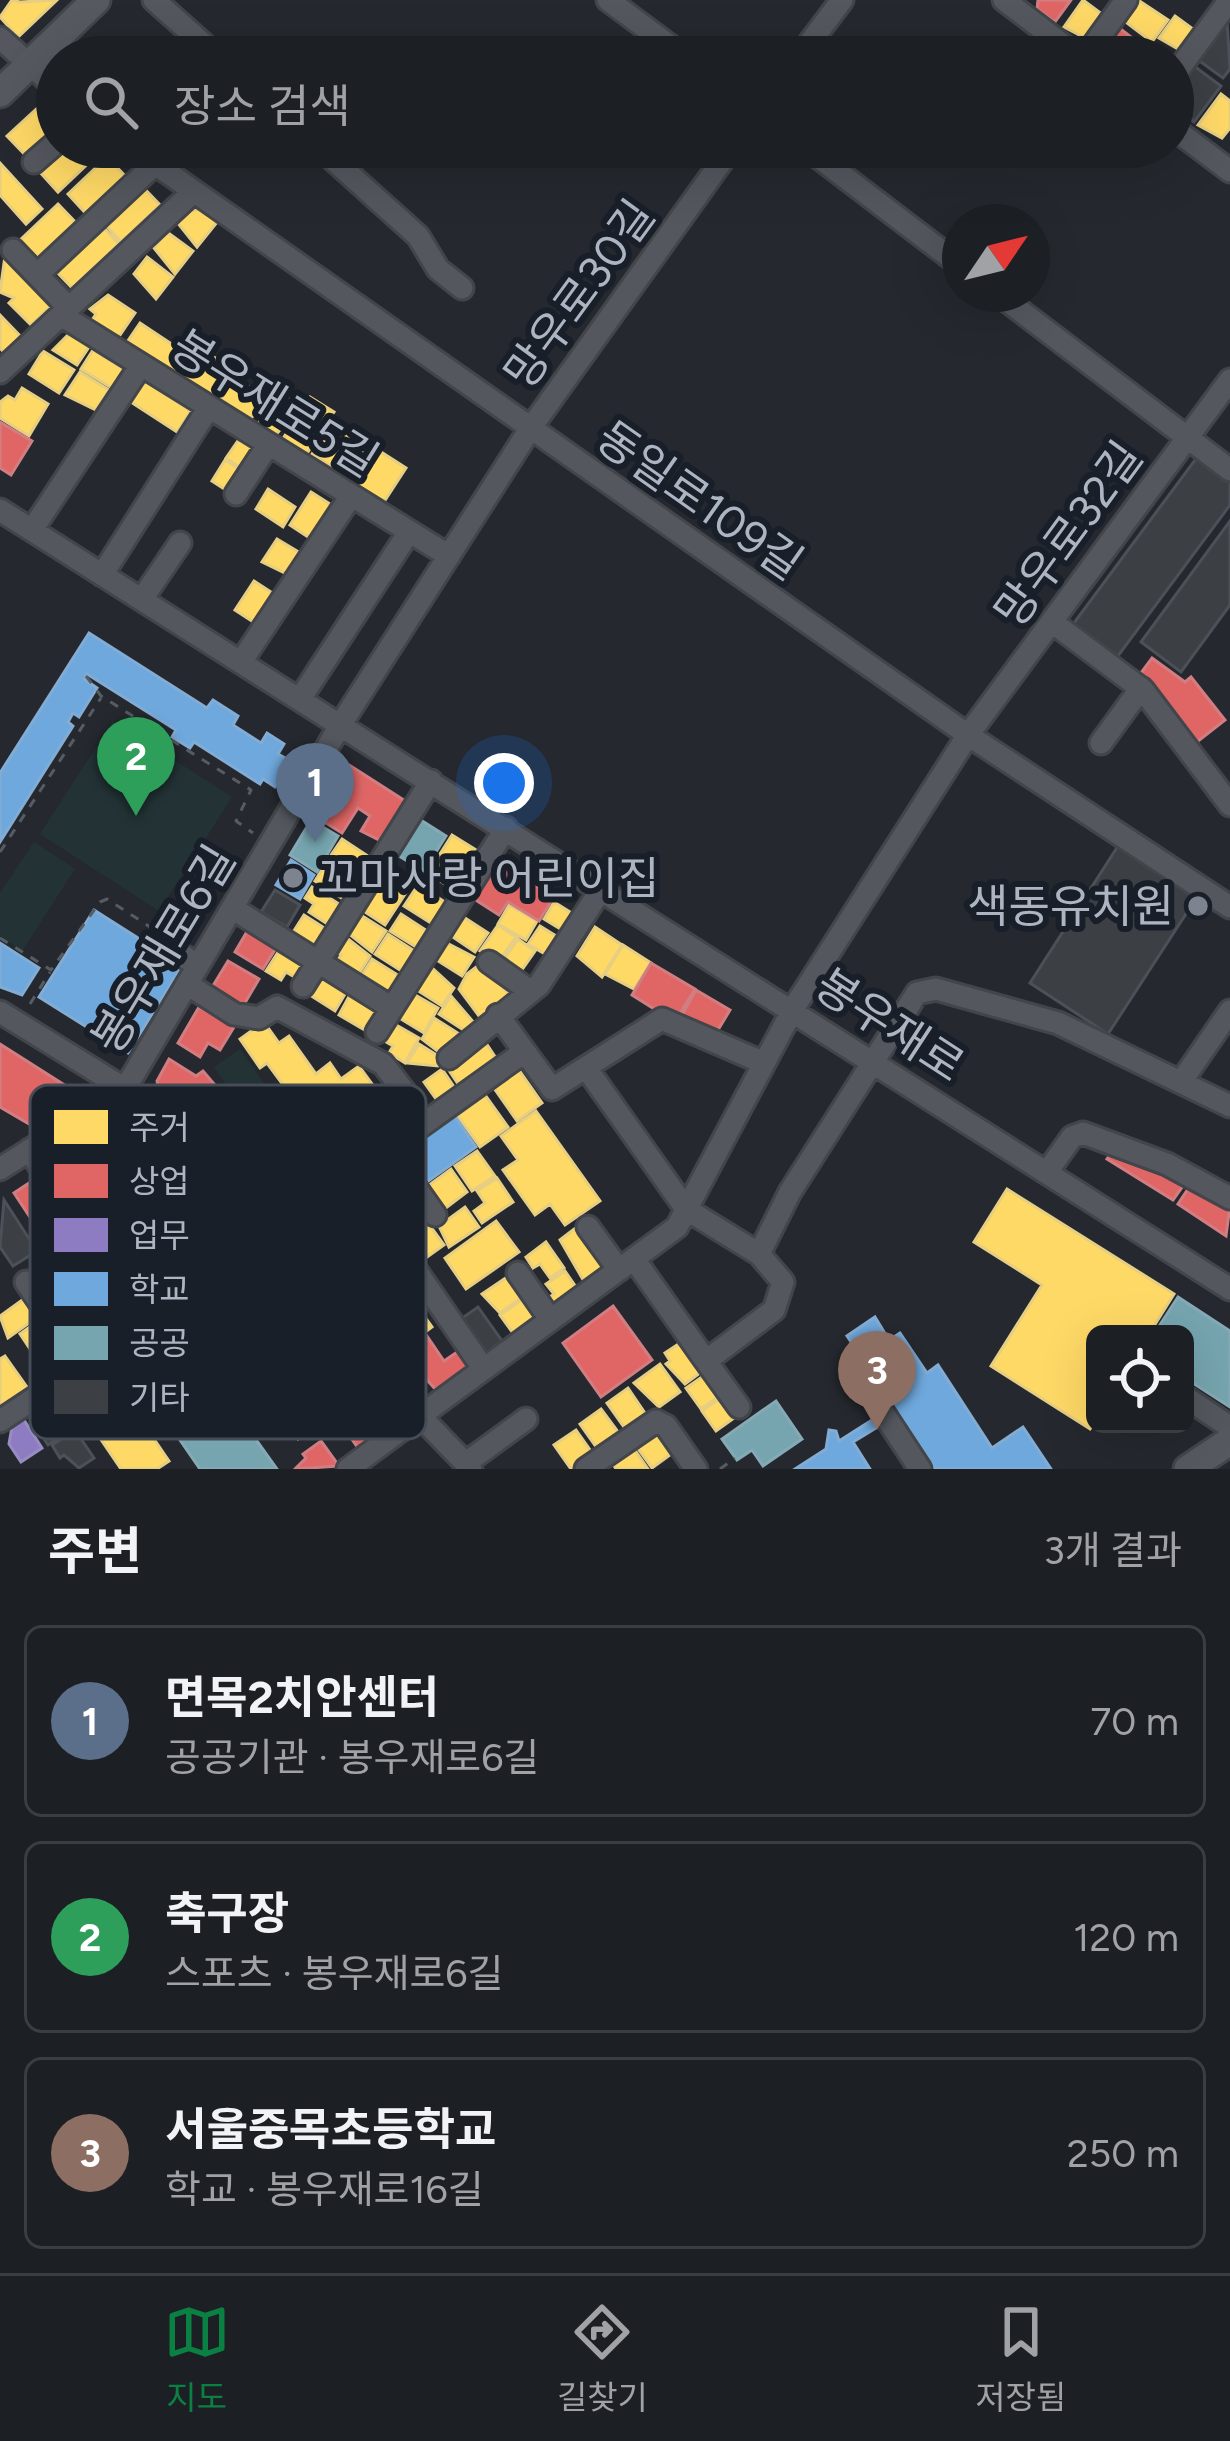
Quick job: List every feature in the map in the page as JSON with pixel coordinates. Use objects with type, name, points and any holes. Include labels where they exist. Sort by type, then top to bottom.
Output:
[{"type":"main road","points":[[59,36],[96,0]]},
{"type":"main road","points":[[0,93],[36,58]]},
{"type":"main road","points":[[1188,1469],[1230,1442]]},
{"type":"street","points":[[154,0],[194,36]]},
{"type":"street","points":[[608,0],[657,36]]},
{"type":"street","points":[[815,36],[842,0]]},
{"type":"street","points":[[1098,36],[1126,0]]},
{"type":"street","points":[[1017,4],[1056,36]]},
{"type":"street","points":[[1194,48],[1226,5]]},
{"type":"street","points":[[0,38],[36,72]]},
{"type":"street","points":[[1194,140],[1226,159]]},
{"type":"street","points":[[37,275],[151,168]]},
{"type":"street","name":"동일로109길","points":[[158,168],[968,735],[1230,907]]},
{"type":"street","points":[[342,168],[418,236],[438,269],[462,288]]},
{"type":"street","name":"망우로30길","points":[[530,429],[718,168]]},
{"type":"street","points":[[833,168],[942,251]]},
{"type":"street","points":[[2,366],[191,194]]},
{"type":"street","name":"봉우재로5길","points":[[13,250],[65,312],[141,365],[448,556]]},
{"type":"street","points":[[1022,312],[1230,470]]},
{"type":"street","points":[[32,530],[141,365]]},
{"type":"street","name":"망우로32길","points":[[426,1410],[674,1230],[793,1009],[968,735],[1230,380]]},
{"type":"street","points":[[103,575],[209,407]]},
{"type":"street","points":[[341,724],[530,429]]},
{"type":"street","points":[[236,494],[268,445]]},
{"type":"street","points":[[241,662],[351,496]]},
{"type":"street","name":"봉우재로","points":[[0,511],[1230,1289]]},
{"type":"street","points":[[300,699],[409,532]]},
{"type":"street","points":[[142,599],[180,543]]},
{"type":"street","points":[[1052,622],[1141,688],[1230,804]]},
{"type":"street","points":[[1101,743],[1141,688]]},
{"type":"street","name":"봉우재로6길","points":[[127,1085],[341,724]]},
{"type":"street","points":[[303,986],[430,781]]},
{"type":"street","points":[[376,1032],[506,828]]},
{"type":"street","points":[[449,1058],[530,991],[602,888]]},
{"type":"street","points":[[232,908],[392,1008]]},
{"type":"street","points":[[170,944],[193,975],[234,1014],[259,1018],[277,1007],[391,1072],[400,1085]]},
{"type":"street","points":[[489,962],[530,991]]},
{"type":"street","points":[[759,1254],[790,1192],[872,1059],[912,998],[931,988],[1058,1022],[1230,1106]]},
{"type":"street","points":[[1181,1082],[1230,1010]]},
{"type":"street","points":[[497,1015],[552,1089],[662,1019],[764,1063]]},
{"type":"street","points":[[9,1017],[119,1085]]},
{"type":"street","points":[[426,1121],[524,1052]]},
{"type":"street","points":[[587,1070],[686,1209],[759,1254],[783,1282],[779,1302],[706,1361]]},
{"type":"street","points":[[1047,1172],[1071,1139],[1083,1133],[1163,1162],[1230,1198]]},
{"type":"street","points":[[0,1169],[29,1150]]},
{"type":"street","points":[[426,1202],[435,1215]]},
{"type":"street","points":[[588,1227],[627,1265],[740,1407]]},
{"type":"street","points":[[518,1273],[550,1319]]},
{"type":"street","points":[[26,1282],[30,1288]]},
{"type":"street","points":[[426,1288],[483,1368]]},
{"type":"street","points":[[0,1421],[30,1401]]},
{"type":"street","points":[[1194,1403],[1230,1427]]},
{"type":"street","points":[[880,1408],[920,1469]]},
{"type":"street","points":[[426,1419],[469,1466],[526,1419]]},
{"type":"street","points":[[586,1469],[656,1421],[666,1426],[696,1469]]},
{"type":"street","name":"망우로32길","points":[[348,1469],[388,1439]]},
{"type":"path","points":[[86,676],[101,696],[251,790],[236,821],[270,844]]},
{"type":"path","points":[[0,852],[101,696]]},
{"type":"path","points":[[9,1017],[51,970],[100,902],[115,904],[170,944]]},
{"type":"path","points":[[0,938],[51,970]]},
{"type":"path","points":[[720,1469],[735,1458]]},
{"type":"shaded area","points":[[113,721],[232,797],[159,911],[40,834]]},
{"type":"shaded area","points":[[34,842],[75,869],[22,951],[0,936],[0,893]]},
{"type":"shaded area","points":[[240,1049],[265,1085],[227,1085],[214,1067]]},
{"type":"building: 주거","points":[[12,0],[57,0],[18,37],[0,17]]},
{"type":"building: 주거","points":[[1083,0],[1106,17],[1092,36],[1064,27]]},
{"type":"building: 주거","points":[[1138,0],[1168,20],[1156,36],[1144,36],[1123,20]]},
{"type":"building: 주거","points":[[1175,16],[1201,35],[1194,42],[1194,36],[1160,36]]},
{"type":"building: 주거","points":[[1221,94],[1230,101],[1230,128],[1222,138],[1198,125]]},
{"type":"building: 주거","points":[[36,109],[36,151],[28,158],[7,136]]},
{"type":"building: 주거","points":[[0,163],[42,209],[26,224],[0,195]]},
{"type":"building: 주거","points":[[40,168],[83,168],[58,192]]},
{"type":"building: 주거","points":[[95,168],[118,168],[130,181],[91,219],[68,194]]},
{"type":"building: 주거","points":[[141,185],[160,205],[121,242],[102,221]]},
{"type":"building: 주거","points":[[58,204],[81,228],[42,265],[19,241]]},
{"type":"building: 주거","points":[[203,209],[218,221],[197,247],[177,222],[187,211]]},
{"type":"building: 주거","points":[[100,224],[119,244],[72,288],[53,268]]},
{"type":"building: 주거","points":[[167,232],[193,251],[175,274],[154,248]]},
{"type":"building: 주거","points":[[5,256],[52,305],[31,325],[9,303],[14,298],[0,292]]},
{"type":"building: 주거","points":[[147,257],[173,277],[156,299],[134,274]]},
{"type":"building: 주거","points":[[108,295],[135,313],[116,341],[90,323],[96,314],[90,309]]},
{"type":"building: 주거","points":[[0,315],[24,340],[7,356],[0,348]]},
{"type":"building: 주거","points":[[140,323],[185,353],[171,375],[125,345]]},
{"type":"building: 주거","points":[[74,329],[93,341],[77,365],[53,350]]},
{"type":"building: 주거","points":[[200,348],[232,369],[214,397],[182,376]]},
{"type":"building: 주거","points":[[93,350],[124,369],[112,388],[81,369]]},
{"type":"building: 주거","points":[[43,351],[74,370],[59,393],[29,374]]},
{"type":"building: 주거","points":[[80,372],[109,390],[96,410],[65,395]]},
{"type":"building: 주거","points":[[235,377],[265,397],[249,422],[221,399]]},
{"type":"building: 주거","points":[[145,381],[191,411],[177,432],[131,402]]},
{"type":"building: 주거","points":[[283,386],[304,400],[275,436],[258,424]]},
{"type":"building: 주거","points":[[22,388],[48,404],[29,436],[0,418],[0,402],[8,396],[15,400]]},
{"type":"building: 주거","points":[[310,397],[334,412],[306,455],[282,440]]},
{"type":"building: 주거","points":[[333,421],[360,439],[337,470],[312,454]]},
{"type":"building: 주거","points":[[242,435],[264,446],[247,472],[226,458]]},
{"type":"building: 주거","points":[[364,441],[406,468],[382,505],[341,478]]},
{"type":"building: 주거","points":[[225,460],[240,469],[232,494],[212,481]]},
{"type":"building: 주거","points":[[268,489],[295,507],[283,527],[256,509]]},
{"type":"building: 주거","points":[[311,492],[333,506],[311,539],[290,525]]},
{"type":"building: 주거","points":[[277,539],[302,554],[289,575],[262,562]]},
{"type":"building: 주거","points":[[254,581],[280,598],[261,627],[235,610]]},
{"type":"building: 주거","points":[[452,835],[481,853],[463,880],[454,873],[446,885],[428,873]]},
{"type":"building: 주거","points":[[342,839],[377,862],[353,874],[329,858]]},
{"type":"building: 주거","points":[[326,863],[358,884],[346,901],[315,881]]},
{"type":"building: 주거","points":[[386,865],[413,882],[385,925],[359,908]]},
{"type":"building: 주거","points":[[418,885],[448,904],[434,925],[404,906]]},
{"type":"building: 주거","points":[[312,887],[342,906],[329,925],[309,912],[314,904],[305,898]]},
{"type":"building: 주거","points":[[554,902],[578,917],[567,933],[544,919]]},
{"type":"building: 주거","points":[[509,905],[537,921],[526,940],[498,924]]},
{"type":"building: 주거","points":[[356,912],[386,931],[372,952],[344,930]]},
{"type":"building: 주거","points":[[401,914],[427,931],[416,947],[390,931]]},
{"type":"building: 주거","points":[[304,915],[329,931],[316,953],[290,937]]},
{"type":"building: 주거","points":[[462,916],[488,933],[475,952],[450,935]]},
{"type":"building: 주거","points":[[498,925],[516,937],[501,958],[490,958],[480,951]]},
{"type":"building: 주거","points":[[540,926],[561,939],[550,957],[528,944]]},
{"type":"building: 주거","points":[[595,927],[622,945],[602,977],[577,956]]},
{"type":"building: 주거","points":[[388,934],[416,952],[403,972],[375,954]]},
{"type":"building: 주거","points":[[343,935],[370,956],[355,980],[334,966],[341,955],[334,950]]},
{"type":"building: 주거","points":[[518,939],[535,951],[519,974],[502,962]]},
{"type":"building: 주거","points":[[443,941],[474,957],[462,976],[432,957]]},
{"type":"building: 주거","points":[[623,945],[651,963],[634,989],[605,974]]},
{"type":"building: 주거","points":[[282,946],[311,965],[301,981],[286,972],[281,980],[266,971]]},
{"type":"building: 주거","points":[[372,959],[401,977],[384,997],[358,981]]},
{"type":"building: 주거","points":[[484,961],[509,995],[482,1020],[459,989],[467,974]]},
{"type":"building: 주거","points":[[429,965],[454,988],[442,1006],[414,988]]},
{"type":"building: 주거","points":[[317,970],[348,989],[335,1011],[310,995]]},
{"type":"building: 주거","points":[[352,991],[382,1009],[368,1032],[339,1015]]},
{"type":"building: 주거","points":[[410,992],[438,1008],[424,1033],[396,1016]]},
{"type":"building: 주거","points":[[451,996],[475,1024],[468,1033],[439,1014]]},
{"type":"building: 주거","points":[[434,1018],[461,1035],[444,1056],[422,1039]]},
{"type":"building: 주거","points":[[264,1022],[279,1043],[289,1036],[316,1074],[330,1063],[341,1079],[359,1066],[373,1085],[283,1085],[267,1063],[260,1068],[240,1039]]},
{"type":"building: 주거","points":[[391,1022],[419,1038],[405,1063],[389,1053],[393,1046],[381,1039]]},
{"type":"building: 주거","points":[[484,1040],[500,1064],[462,1090],[446,1066]]},
{"type":"building: 주거","points":[[419,1044],[443,1059],[438,1066],[407,1063]]},
{"type":"building: 주거","points":[[442,1069],[459,1094],[441,1106],[424,1082]]},
{"type":"building: 주거","points":[[519,1070],[542,1103],[517,1121],[494,1088]]},
{"type":"building: 주거","points":[[485,1095],[508,1127],[480,1147],[457,1115]]},
{"type":"building: 주거","points":[[536,1111],[600,1201],[565,1225],[550,1204],[535,1215],[503,1170],[518,1160],[501,1136]]},
{"type":"building: 주거","points":[[477,1151],[495,1176],[472,1191],[455,1166]]},
{"type":"building: 주거","points":[[451,1169],[467,1192],[442,1211],[426,1187]]},
{"type":"building: 주거","points":[[497,1178],[513,1202],[482,1223],[474,1211],[485,1203],[477,1191]]},
{"type":"building: 주거","points":[[1007,1189],[1174,1294],[1155,1325],[1086,1325],[1086,1426],[991,1366],[1042,1285],[974,1242]]},
{"type":"building: 주거","points":[[465,1207],[479,1227],[449,1247],[439,1226]]},
{"type":"building: 주거","points":[[426,1220],[444,1245],[426,1258]]},
{"type":"building: 주거","points":[[496,1221],[519,1252],[466,1289],[445,1258]]},
{"type":"building: 주거","points":[[577,1227],[606,1268],[585,1283],[560,1240]]},
{"type":"building: 주거","points":[[546,1242],[564,1268],[550,1278],[540,1264],[533,1268],[526,1257]]},
{"type":"building: 주거","points":[[565,1271],[578,1290],[552,1312],[544,1301],[554,1294],[546,1284]]},
{"type":"building: 주거","points":[[507,1277],[521,1298],[500,1313],[482,1294]]},
{"type":"building: 주거","points":[[29,1295],[30,1322],[8,1338],[0,1316]]},
{"type":"building: 주거","points":[[528,1295],[544,1318],[513,1333],[500,1315]]},
{"type":"building: 주거","points":[[30,1327],[30,1349],[20,1334]]},
{"type":"building: 주거","points":[[683,1341],[704,1370],[685,1384],[666,1364],[670,1361],[665,1353]]},
{"type":"building: 주거","points":[[5,1356],[29,1390],[0,1411],[0,1359]]},
{"type":"building: 주거","points":[[660,1364],[680,1392],[659,1407],[634,1383]]},
{"type":"building: 주거","points":[[709,1372],[724,1393],[701,1409],[686,1388]]},
{"type":"building: 주거","points":[[628,1388],[647,1416],[626,1430],[607,1403]]},
{"type":"building: 주거","points":[[725,1395],[741,1413],[716,1431],[702,1411]]},
{"type":"building: 주거","points":[[601,1409],[621,1436],[599,1451],[580,1424]]},
{"type":"building: 주거","points":[[655,1427],[674,1452],[652,1468],[634,1443]]},
{"type":"building: 주거","points":[[576,1430],[595,1457],[571,1469],[554,1445]]},
{"type":"building: 주거","points":[[101,1439],[154,1439],[169,1461],[157,1469],[121,1469]]},
{"type":"building: 주거","points":[[630,1443],[648,1469],[616,1469],[609,1457]]},
{"type":"building: 상업","points":[[1038,0],[1071,0],[1055,22],[1037,9]]},
{"type":"building: 상업","points":[[0,422],[32,441],[11,475],[0,468]]},
{"type":"building: 상업","points":[[1152,658],[1185,682],[1191,677],[1225,720],[1197,742],[1159,692],[1138,677]]},
{"type":"building: 상업","points":[[346,763],[410,804],[385,843],[361,831],[370,816],[358,808],[342,833],[313,815]]},
{"type":"building: 상업","points":[[494,860],[554,897],[539,921],[508,902],[499,915],[471,897]]},
{"type":"building: 상업","points":[[249,928],[278,945],[263,969],[235,952]]},
{"type":"building: 상업","points":[[228,961],[259,979],[242,1008],[211,989]]},
{"type":"building: 상업","points":[[651,963],[695,989],[675,1022],[632,995]]},
{"type":"building: 상업","points":[[696,990],[730,1010],[715,1035],[682,1015]]},
{"type":"building: 상업","points":[[199,1007],[234,1027],[220,1050],[208,1043],[200,1057],[178,1043]]},
{"type":"building: 상업","points":[[0,1044],[64,1085],[30,1085],[30,1124],[0,1107]]},
{"type":"building: 상업","points":[[169,1059],[196,1076],[203,1071],[215,1085],[158,1085]]},
{"type":"building: 상업","points":[[1113,1150],[1185,1183],[1173,1200],[1107,1159]]},
{"type":"building: 상업","points":[[30,1182],[30,1217],[14,1193]]},
{"type":"building: 상업","points":[[1190,1186],[1230,1205],[1226,1236],[1178,1204]]},
{"type":"building: 상업","points":[[613,1306],[652,1360],[601,1397],[563,1343]]},
{"type":"building: 상업","points":[[426,1337],[444,1361],[460,1350],[474,1370],[447,1390],[436,1390],[426,1379]]},
{"type":"building: 상업","points":[[321,1441],[339,1466],[295,1469],[306,1458],[303,1454]]},
{"type":"building: 업무","points":[[24,1420],[30,1439],[36,1439],[42,1448],[21,1462],[9,1444],[12,1427]]},
{"type":"building: 학교","points":[[89,633],[207,708],[213,700],[238,716],[233,725],[261,743],[267,733],[284,744],[278,754],[291,761],[275,787],[263,779],[260,784],[194,742],[190,748],[172,737],[176,730],[87,674],[84,679],[97,688],[79,717],[73,713],[68,722],[73,726],[0,842],[0,773]]},
{"type":"building: 학교","points":[[291,860],[314,875],[300,899],[276,885]]},
{"type":"building: 학교","points":[[94,910],[182,966],[128,1053],[39,997]]},
{"type":"building: 학교","points":[[0,943],[39,968],[22,995],[0,987]]},
{"type":"building: 학교","points":[[452,1112],[476,1147],[427,1182],[426,1131]]},
{"type":"building: 학교","points":[[875,1317],[889,1340],[900,1333],[927,1373],[938,1365],[992,1448],[1023,1427],[1051,1469],[935,1469],[899,1414],[853,1442],[870,1469],[795,1469],[826,1449],[829,1430],[836,1431],[839,1441],[894,1406],[847,1336]]},
{"type":"building: 공공","points":[[416,817],[446,836],[424,871],[394,853]]},
{"type":"building: 공공","points":[[311,820],[338,836],[317,872],[290,855]]},
{"type":"building: 공공","points":[[1178,1297],[1230,1331],[1230,1407],[1194,1384],[1194,1325],[1160,1325]]},
{"type":"building: 공공","points":[[776,1401],[802,1439],[763,1466],[752,1450],[737,1460],[722,1439]]},
{"type":"building: 공공","points":[[179,1439],[256,1439],[277,1469],[200,1469]]},
{"type":"building: 기타","points":[[1227,21],[1230,69],[1223,78],[1198,60]]},
{"type":"building: 기타","points":[[1194,66],[1221,86],[1194,122]]},
{"type":"building: 기타","points":[[1195,460],[1217,463],[1230,474],[1230,505],[1115,660],[1071,627]]},
{"type":"building: 기타","points":[[1230,521],[1230,605],[1181,672],[1141,642]]},
{"type":"building: 기타","points":[[1118,846],[1197,897],[1108,1034],[1030,983]]},
{"type":"building: 기타","points":[[275,890],[300,905],[287,927],[261,912]]},
{"type":"building: 기타","points":[[4,1200],[30,1240],[30,1255],[13,1266],[0,1247]]},
{"type":"building: 기타","points":[[478,1307],[505,1345],[493,1353],[481,1352],[458,1321]]},
{"type":"building: 기타","points":[[61,1439],[81,1439],[94,1458],[79,1468],[64,1455],[60,1458],[52,1445]]},
{"type":"place","name":"축구장","points":[[136,816]]},
{"type":"place","name":"면목2치안센터","points":[[315,842]]},
{"type":"place","name":"꼬마사랑 어린이집","points":[[293,878]]},
{"type":"place","name":"색동유치원","points":[[1198,906]]},
{"type":"place","name":"서울중목초등학교","points":[[877,1430]]}]
